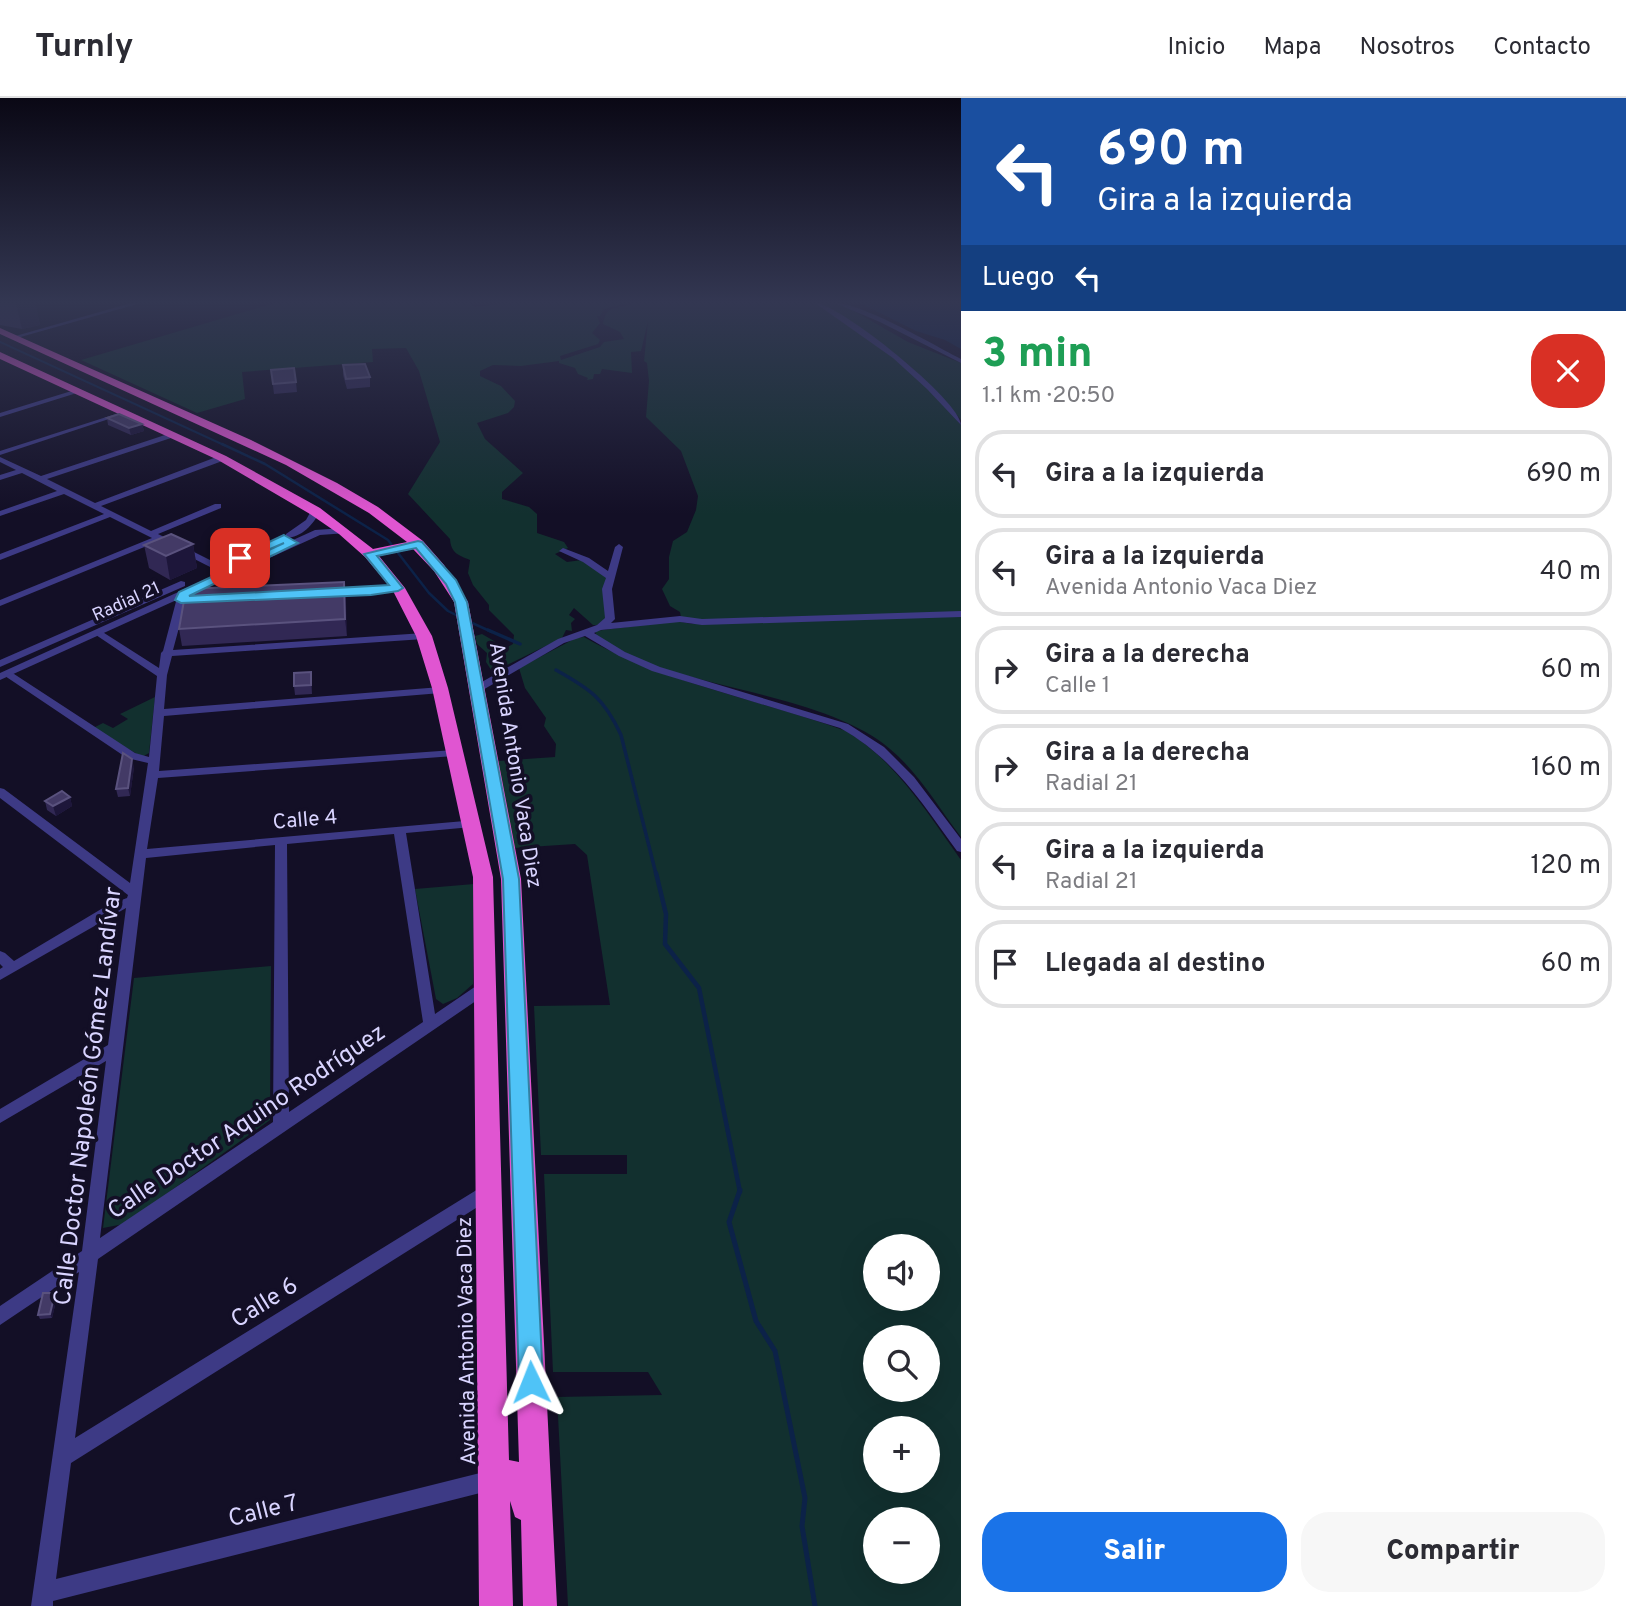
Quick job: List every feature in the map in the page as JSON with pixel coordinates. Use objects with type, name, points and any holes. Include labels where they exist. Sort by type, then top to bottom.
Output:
[{"type":"highway","name":"Avenida Antonio Vaca Diez","points":[[39,373],[222,458],[315,511],[376,553],[424,636],[441,690],[483,877],[496,1606]]},
{"type":"highway","name":"Avenida Antonio Vaca Diez","points":[[94,373],[293,465],[365,506],[415,545],[452,583],[461,602],[511,879],[539,1606]]},
{"type":"highway","points":[[376,553],[415,545]]},
{"type":"highway","points":[[494,1479],[515,1476],[524,1484],[529,1586],[539,1606]]},
{"type":"street","points":[[916,373],[961,423]]},
{"type":"street","points":[[0,415],[78,391]]},
{"type":"street","points":[[0,453],[124,413]]},
{"type":"street","points":[[41,480],[171,435]]},
{"type":"street","points":[[95,506],[222,458]]},
{"type":"street","points":[[0,459],[219,568]]},
{"type":"street","points":[[0,478],[23,470]]},
{"type":"street","points":[[0,514],[64,491]]},
{"type":"street","points":[[0,603],[218,506]]},
{"type":"street","name":"Radial 21","points":[[2,672],[186,598],[288,540],[310,522],[315,511]]},
{"type":"street","points":[[0,557],[111,514]]},
{"type":"street","name":"Radial 21","points":[[2,672],[219,568],[318,531],[344,531]]},
{"type":"street","points":[[600,627],[610,619],[607,589],[619,547]]},
{"type":"street","points":[[563,551],[586,560],[611,578]]},
{"type":"street","points":[[318,594],[398,588]]},
{"type":"street","points":[[0,593],[10,599]]},
{"type":"street","name":"Calle Doctor Napoleón Gómez Landívar","points":[[43,1599],[64,1456],[134,897],[142,854],[160,713],[162,674],[166,653],[186,598]]},
{"type":"street","points":[[477,689],[561,640],[600,627],[680,619],[702,622],[961,614]]},
{"type":"street","points":[[586,632],[622,654],[656,669],[860,733],[878,745],[904,773],[961,848]]},
{"type":"street","points":[[98,633],[162,674]]},
{"type":"street","points":[[166,653],[424,636]]},
{"type":"street","points":[[2,672],[153,768],[454,753]]},
{"type":"street","points":[[160,713],[441,690]]},
{"type":"street","points":[[0,956],[6,971],[134,897],[3,799]]},
{"type":"street","name":"Calle 4","points":[[142,854],[472,823]]},
{"type":"street","points":[[399,830],[430,1024]]},
{"type":"street","points":[[281,841],[281,1125]]},
{"type":"street","name":"Calle Doctor Aquino Rodríguez","points":[[0,1316],[484,988]]},
{"type":"street","points":[[0,1117],[115,1048]]},
{"type":"street","name":"Calle 6","points":[[64,1456],[489,1191]]},
{"type":"street","name":"Calle 7","points":[[43,1599],[494,1479]]},
{"type":"green space","points":[[110,373],[242,373],[245,399],[197,413]]},
{"type":"green space","points":[[420,373],[480,373],[480,376],[501,386],[515,401],[514,407],[508,413],[477,423],[485,439],[523,473],[502,492],[502,499],[529,507],[537,514],[537,533],[564,542],[568,548],[555,554],[567,562],[582,560],[606,577],[606,618],[593,625],[574,608],[569,615],[575,619],[571,623],[572,631],[566,630],[562,638],[507,665],[506,670],[495,676],[486,662],[487,653],[477,644],[475,636],[482,634],[506,648],[513,644],[514,635],[489,610],[489,605],[473,585],[468,573],[470,560],[454,550],[450,539],[408,494],[440,442]]},
{"type":"green space","points":[[600,373],[594,374],[593,379],[587,380],[588,378],[578,374]]},
{"type":"green space","points":[[648,373],[914,373],[961,425],[961,613],[703,621],[681,617],[680,612],[670,606],[662,589],[669,579],[669,557],[673,541],[687,532],[696,510],[698,496],[681,451],[646,417]]},
{"type":"green space","points":[[918,373],[961,373],[961,420],[946,402]]},
{"type":"green space","points":[[961,616],[961,837],[910,769],[890,749],[869,734],[843,721],[783,700],[655,666],[597,637],[595,631],[676,621],[692,624]]},
{"type":"green space","points":[[584,637],[647,667],[680,679],[846,731],[864,743],[896,773],[961,860],[961,1606],[568,1606],[557,1397],[662,1395],[648,1372],[553,1372],[544,1174],[627,1174],[627,1155],[541,1155],[534,1006],[610,1005],[587,855],[575,844],[514,848],[498,761],[555,757],[556,744],[544,726],[546,718],[525,688],[519,668],[576,638]]},
{"type":"green space","points":[[155,697],[149,753],[142,757],[93,728],[103,723],[113,728],[128,719],[120,714]]},
{"type":"green space","points":[[474,884],[473,984],[457,998],[443,1004],[436,999],[415,889]]},
{"type":"green space","points":[[271,966],[270,1120],[124,1224],[103,1228],[134,978]]},
{"type":"building","points":[[271,373],[295,373],[296,382],[273,384]]},
{"type":"building","points":[[345,373],[369,373],[370,377],[346,379]]},
{"type":"building","points":[[119,414],[142,424],[129,428],[107,418]]},
{"type":"building","points":[[171,534],[193,544],[166,556],[144,545]]},
{"type":"building","points":[[344,582],[345,619],[179,629],[186,589]]},
{"type":"building","points":[[311,672],[311,685],[294,686],[294,673]]},
{"type":"building","points":[[123,753],[132,759],[128,788],[116,789]]},
{"type":"building","points":[[62,791],[70,797],[53,806],[45,801]]},
{"type":"building","points":[[43,1293],[55,1293],[50,1314],[38,1315]]},
{"type":"waterway","points":[[68,373],[226,446]]},
{"type":"waterway","points":[[222,444],[265,464],[388,540],[429,593],[448,611],[460,617]]},
{"type":"waterway","points":[[470,622],[492,632]]},
{"type":"waterway","points":[[488,630],[520,644]]},
{"type":"waterway","points":[[556,670],[595,696],[621,735],[656,874]]},
{"type":"waterway","points":[[656,873],[666,914],[665,944],[699,988],[740,1191]]},
{"type":"waterway","points":[[740,1191],[729,1222],[756,1321],[775,1351],[805,1498],[802,1526],[815,1606]]},
{"type":"route","points":[[240,558],[284,538],[293,543],[183,594],[181,600],[371,592],[398,588],[370,554],[418,544],[452,583],[461,602],[511,879],[531,1382]]}]
